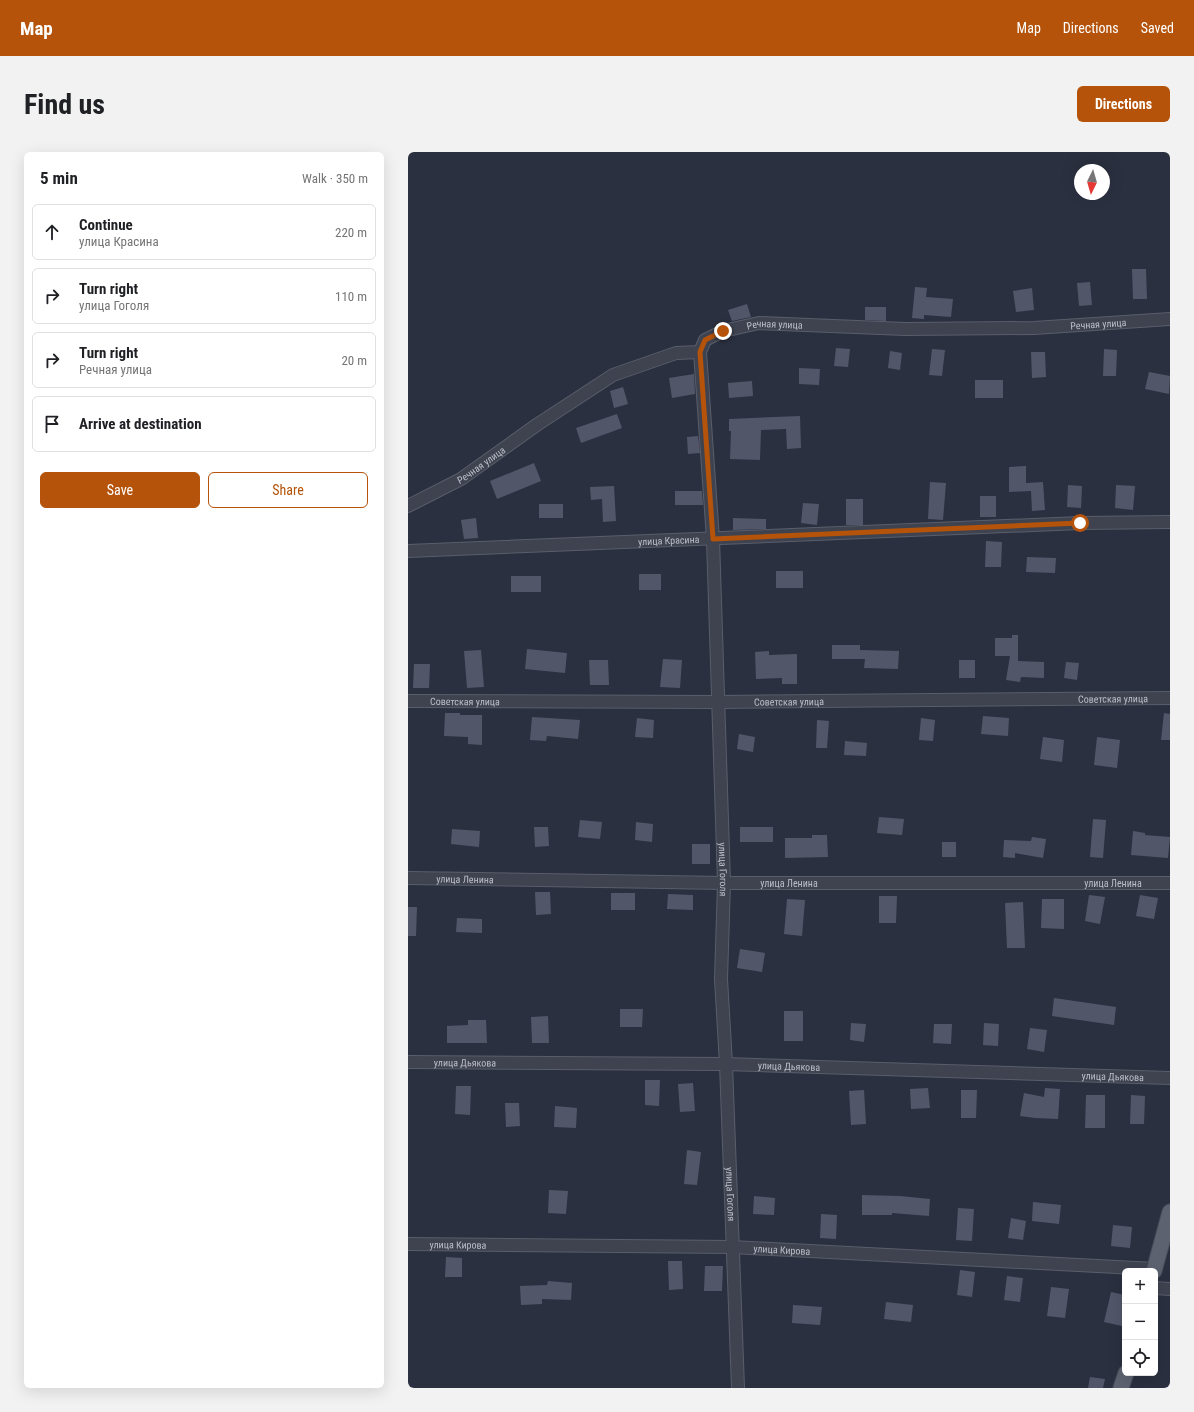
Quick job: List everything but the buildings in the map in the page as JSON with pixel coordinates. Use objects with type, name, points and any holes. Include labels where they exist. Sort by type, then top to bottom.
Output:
[{"type":"main road","points":[[1155,1268],[1170,1212]]},
{"type":"main road","points":[[1122,1388],[1125,1376]]},
{"type":"street","name":"Речная улица","points":[[408,506],[461,479],[538,424],[613,375],[676,353],[700,352],[705,340],[723,331],[759,323],[905,329],[1034,328],[1170,319]]},
{"type":"street","name":"улица Гоголя","points":[[700,352],[713,539],[724,883],[721,979],[726,1064],[738,1388]]},
{"type":"street","name":"улица Красина","points":[[408,551],[1080,523],[1170,522]]},
{"type":"street","name":"Советская улица","points":[[408,701],[718,702],[1170,698]]},
{"type":"street","name":"улица Ленина","points":[[408,878],[724,883],[1170,883]]},
{"type":"street","name":"улица Дьякова","points":[[408,1062],[726,1064],[1170,1078]]},
{"type":"street","name":"улица Кирова","points":[[408,1244],[732,1247],[1122,1268]]},
{"type":"street","points":[[1158,1288],[1170,1289]]},
{"type":"route","points":[[723,331],[705,340],[700,352],[713,539],[1080,523]]}]
